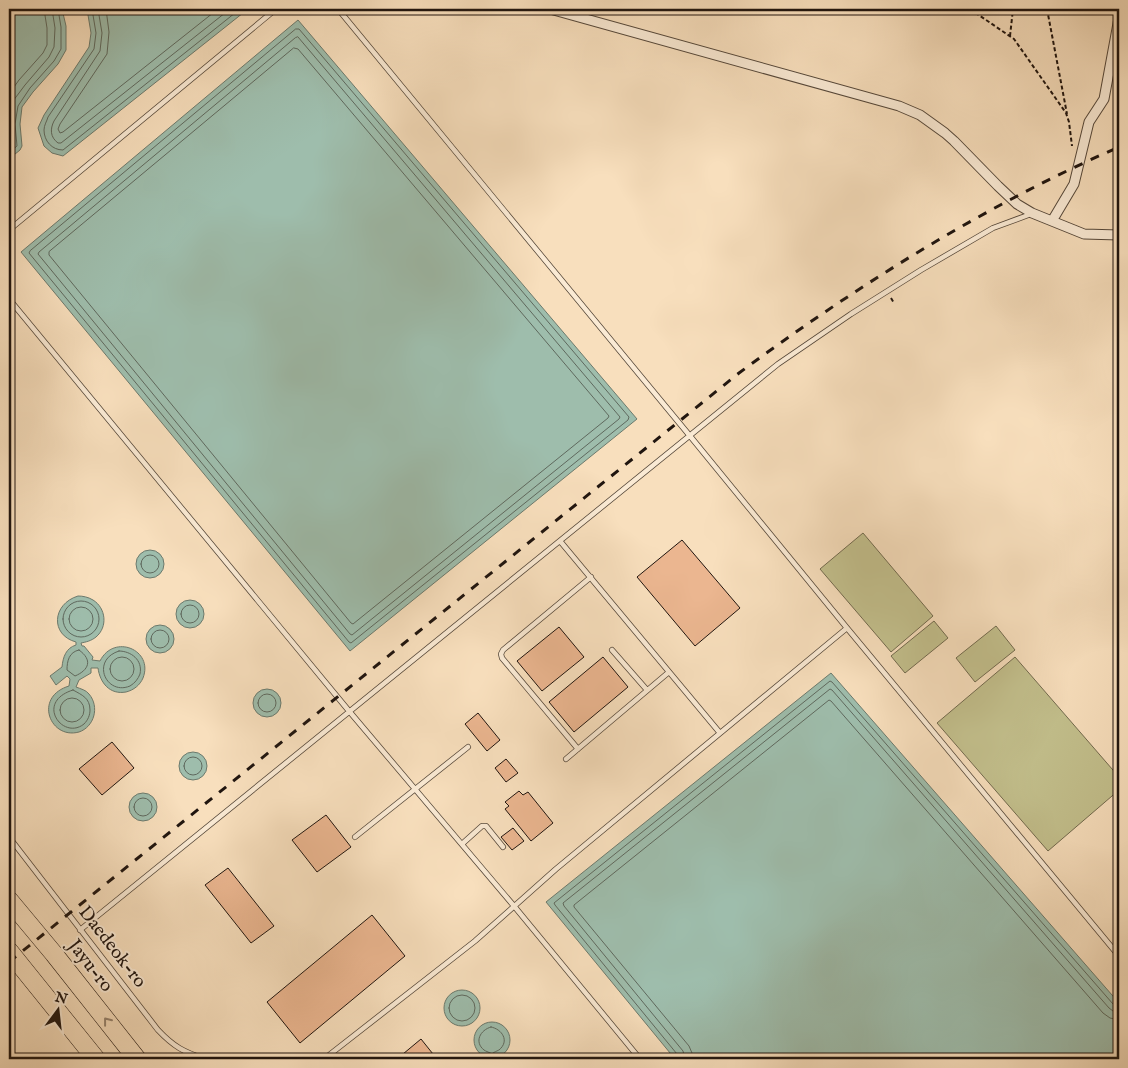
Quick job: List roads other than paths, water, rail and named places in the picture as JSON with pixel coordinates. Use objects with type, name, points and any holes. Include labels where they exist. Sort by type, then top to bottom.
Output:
[{"type":"highway","name":"Jayu-ro","points":[[9,900],[137,1059]]},
{"type":"highway","points":[[9,952],[96,1059]]},
{"type":"street","points":[[550,9],[898,106],[920,115],[954,141],[1017,204],[1032,214],[1084,234],[1119,235]]},
{"type":"street","points":[[1052,222],[1074,184],[1089,122],[1104,99],[1119,18]]},
{"type":"lane","points":[[9,230],[276,9]]},
{"type":"lane","points":[[338,9],[1119,956]]},
{"type":"lane","points":[[80,930],[778,364],[851,314],[921,270],[993,228],[1032,214]]},
{"type":"lane","points":[[9,299],[349,712],[514,906],[640,1059]]},
{"type":"lane","points":[[560,541],[720,733]]},
{"type":"lane","points":[[578,749],[502,658],[501,654],[503,650],[590,577]]},
{"type":"lane","points":[[324,1059],[475,941],[556,868],[847,628]]},
{"type":"lane","points":[[612,650],[647,690]]},
{"type":"lane","points":[[566,759],[669,672]]},
{"type":"lane","points":[[355,837],[468,747]]},
{"type":"lane","points":[[462,844],[484,825],[503,847]]},
{"type":"lane","name":"Daedeok-ro","points":[[9,837],[163,1036],[184,1052],[205,1059]]},
{"type":"water","points":[[9,9],[62,9],[66,26],[66,50],[58,64],[22,107],[20,124],[22,146],[9,159]]},
{"type":"water","points":[[87,9],[248,9],[63,156],[52,153],[44,146],[38,128],[44,115],[89,47],[91,33]]},
{"type":"water","points":[[298,20],[637,419],[350,651],[21,252]]},
{"type":"water","points":[[150,550],[160,554],[164,564],[160,574],[150,578],[140,574],[136,564],[140,554]]},
{"type":"water","points":[[78,596],[93,600],[103,613],[104,623],[100,633],[87,642],[81,643],[93,657],[92,660],[100,661],[106,653],[114,648],[131,648],[143,660],[145,668],[143,678],[134,689],[126,692],[115,692],[104,683],[98,668],[91,668],[91,673],[79,680],[76,687],[89,694],[94,705],[94,716],[84,729],[79,732],[69,733],[60,730],[54,724],[50,716],[49,707],[51,699],[58,691],[69,686],[70,679],[67,676],[56,685],[50,676],[62,667],[66,653],[76,645],[76,642],[62,633],[58,626],[58,619],[59,612],[63,606],[69,600]]},
{"type":"water","points":[[190,600],[200,604],[204,614],[200,624],[190,628],[180,624],[176,614],[180,604]]},
{"type":"water","points":[[160,625],[170,629],[174,639],[170,649],[160,653],[150,649],[146,639],[150,629]]},
{"type":"water","points":[[831,673],[1119,1003],[1119,1059],[675,1059],[546,902]]},
{"type":"water","points":[[267,689],[277,693],[281,703],[277,713],[267,717],[257,713],[253,703],[257,693]]},
{"type":"water","points":[[193,752],[203,756],[207,766],[203,776],[193,780],[183,776],[179,766],[183,756]]},
{"type":"water","points":[[143,793],[153,797],[157,807],[153,817],[143,821],[133,817],[129,807],[133,797]]},
{"type":"water","points":[[462,990],[474,996],[480,1008],[474,1020],[462,1026],[450,1020],[444,1008],[450,996]]},
{"type":"water","points":[[492,1022],[504,1028],[510,1040],[504,1052],[492,1058],[480,1052],[474,1040],[480,1028]]},
{"type":"railway","points":[[9,962],[739,373],[784,340],[923,249],[1019,195],[1119,147]]}]
